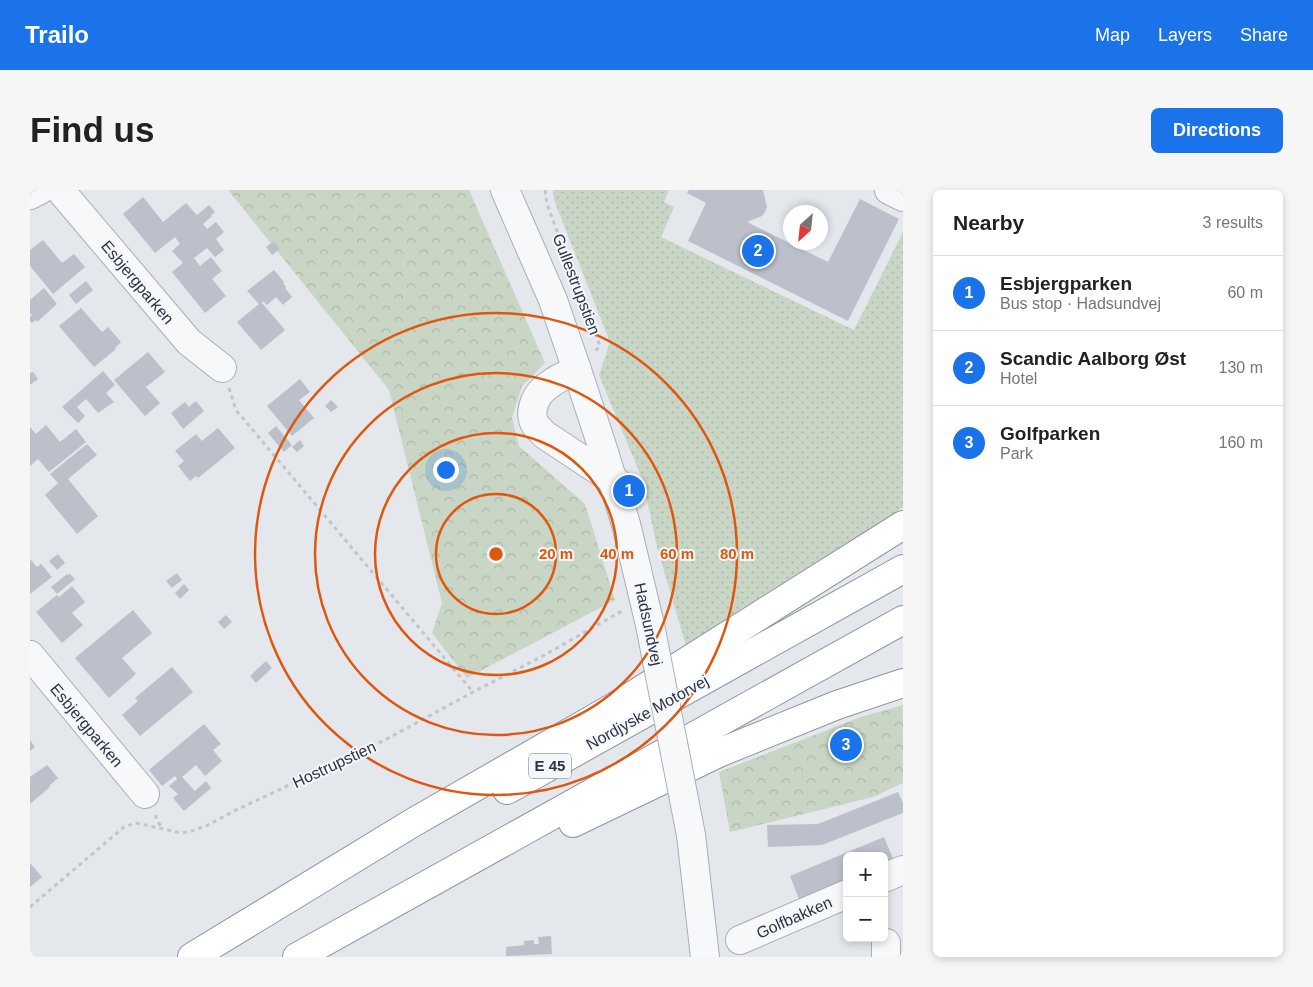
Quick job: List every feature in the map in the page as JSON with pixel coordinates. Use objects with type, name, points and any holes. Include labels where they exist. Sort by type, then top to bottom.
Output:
[{"type":"highway","points":[[192,957],[414,822],[616,706],[903,525]]},
{"type":"highway","name":"Nordjyske Motorvej","points":[[208,957],[903,570]]},
{"type":"highway","name":"E 45","points":[[307,951],[903,620]]},
{"type":"highway","points":[[307,951],[721,752],[837,704],[903,683]]},
{"type":"street","points":[[30,195],[40,190]]},
{"type":"street","name":"Esbjergparken","points":[[60,190],[189,342],[222,368]]},
{"type":"street","name":"Hadsundvej","points":[[505,190],[553,300],[626,524],[647,612],[691,835],[705,957]]},
{"type":"street","points":[[888,190],[903,197]]},
{"type":"street","points":[[577,370],[548,385],[538,396],[532,410],[533,420],[545,435],[629,491]]},
{"type":"street","name":"Esbjergparken","points":[[30,655],[145,794]]},
{"type":"street","points":[[888,876],[903,870]]},
{"type":"street","name":"Golfbakken","points":[[740,940],[843,896]]},
{"type":"path","name":"Gullestrupstien","points":[[545,190],[547,204],[600,346],[577,370]]},
{"type":"path","points":[[222,368],[236,410],[473,692]]},
{"type":"path","name":"Hostrupstien","points":[[30,907],[124,827],[136,822],[181,833],[192,832],[385,740],[541,657],[647,612]]},
{"type":"green space","points":[[228,190],[469,190],[545,363],[522,386],[512,418],[519,446],[585,504],[615,600],[467,678],[432,633],[442,603],[389,390]]},
{"type":"green space","points":[[553,190],[669,190],[664,202],[674,207],[661,237],[854,330],[903,232],[903,507],[687,649],[657,547],[643,481],[599,375],[610,342],[554,200]]},
{"type":"green space","points":[[903,705],[903,783],[873,797],[730,832],[719,772],[861,717]]},
{"type":"building","points":[[689,190],[763,190],[767,207],[765,212],[762,216],[747,222],[783,240],[783,250],[804,250],[828,262],[860,199],[899,219],[848,321],[688,241],[706,203],[687,193]]},
{"type":"building","points":[[143,197],[163,222],[186,203],[197,215],[209,205],[215,212],[203,224],[207,229],[216,222],[224,232],[216,239],[224,250],[215,257],[207,248],[194,258],[200,266],[211,257],[222,271],[212,279],[226,296],[205,313],[172,272],[183,263],[172,251],[180,244],[175,237],[155,253],[123,214]]},
{"type":"building","points":[[43,240],[62,263],[74,254],[85,267],[53,294],[30,266],[30,250]]},
{"type":"building","points":[[274,241],[280,249],[272,255],[266,247]]},
{"type":"building","points":[[274,270],[284,282],[285,288],[292,297],[283,305],[276,297],[267,305],[263,301],[262,303],[285,330],[261,350],[237,322],[259,304],[247,291]]},
{"type":"building","points":[[86,281],[93,290],[76,304],[69,295]]},
{"type":"building","points":[[44,288],[57,304],[37,322],[36,320],[32,323],[30,321],[32,315],[30,313],[30,300]]},
{"type":"building","points":[[81,308],[102,332],[108,327],[121,342],[116,349],[94,367],[59,326]]},
{"type":"building","points":[[148,352],[165,372],[146,387],[160,403],[145,416],[114,380]]},
{"type":"building","points":[[103,371],[115,385],[106,393],[114,402],[98,413],[86,399],[77,407],[85,416],[78,423],[62,407]]},
{"type":"building","points":[[33,372],[38,379],[30,385],[30,373]]},
{"type":"building","points":[[300,379],[310,392],[299,400],[314,418],[292,436],[267,406]]},
{"type":"building","points":[[331,400],[338,407],[331,412],[325,406]]},
{"type":"building","points":[[196,401],[204,411],[183,429],[171,413],[185,402],[189,407]]},
{"type":"building","points":[[46,425],[60,442],[76,429],[86,442],[49,472],[38,459],[30,466],[30,427],[36,434]]},
{"type":"building","points":[[276,426],[292,445],[284,452],[268,433]]},
{"type":"building","points":[[218,428],[235,448],[198,478],[196,476],[190,481],[178,466],[184,461],[175,451],[196,434],[202,441]]},
{"type":"building","points":[[300,440],[304,446],[297,452],[292,447]]},
{"type":"building","points":[[87,444],[97,455],[68,479],[98,516],[77,534],[45,495],[58,483],[50,474]]},
{"type":"building","points":[[58,554],[65,563],[57,570],[49,561]]},
{"type":"building","points":[[30,559],[37,567],[41,564],[52,577],[30,594]]},
{"type":"building","points":[[177,573],[182,580],[172,588],[166,581]]},
{"type":"building","points":[[67,574],[70,574],[75,579],[57,594],[51,587]]},
{"type":"building","points":[[184,584],[189,590],[180,599],[175,593]]},
{"type":"building","points":[[72,586],[85,602],[72,613],[83,625],[62,643],[36,612]]},
{"type":"building","points":[[133,610],[152,633],[122,658],[136,674],[109,698],[75,658]]},
{"type":"building","points":[[226,615],[232,622],[224,629],[218,622]]},
{"type":"building","points":[[266,661],[272,668],[256,683],[250,676]]},
{"type":"building","points":[[172,667],[193,692],[140,736],[122,715],[138,701],[135,698]]},
{"type":"building","points":[[204,724],[221,744],[213,750],[222,761],[205,776],[196,765],[182,777],[195,791],[206,781],[211,788],[184,811],[173,798],[178,794],[169,786],[177,779],[175,776],[162,786],[149,770]]},
{"type":"building","points":[[30,740],[35,747],[30,751]]},
{"type":"building","points":[[47,765],[58,778],[30,804],[30,777]]},
{"type":"building","points":[[898,792],[903,803],[903,813],[822,845],[768,847],[767,825],[818,824]]},
{"type":"building","points":[[884,837],[894,861],[888,863],[888,852],[848,852]]},
{"type":"building","points":[[843,854],[843,882],[799,899],[790,876]]},
{"type":"building","points":[[30,863],[42,877],[30,887]]},
{"type":"building","points":[[551,936],[552,954],[506,956],[506,947],[524,945],[524,941],[534,940],[534,944],[539,944],[538,937]]},
{"type":"place","name":"Scandic Aalborg Øst","points":[[758,251]]},
{"type":"place","name":"Esbjergparken","points":[[629,491]]},
{"type":"place","name":"Golfparken","points":[[846,745]]}]
